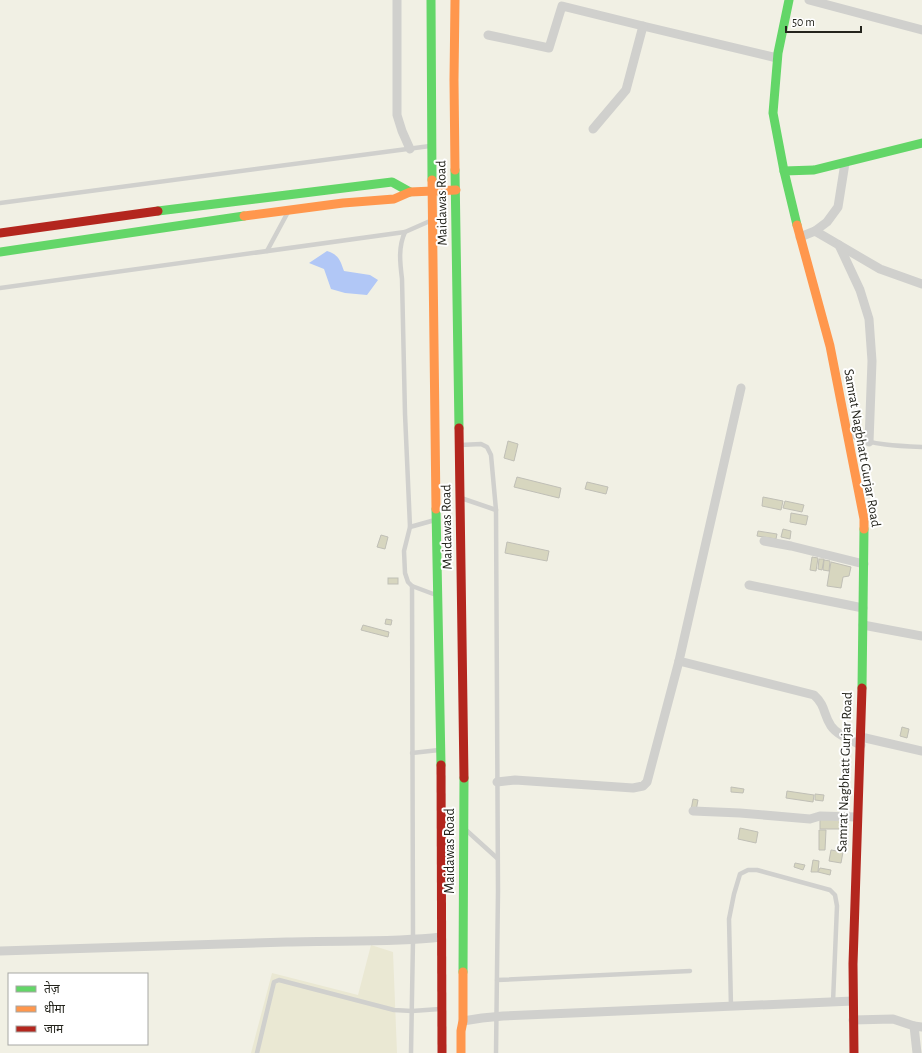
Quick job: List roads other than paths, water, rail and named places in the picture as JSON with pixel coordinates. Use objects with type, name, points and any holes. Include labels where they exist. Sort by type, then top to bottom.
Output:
[{"type":"street","points":[[397,0],[397,115],[410,149]]},
{"type":"street","name":"Maidawas Road","points":[[431,0],[431,192],[441,749],[442,1053]]},
{"type":"street","name":"Maidawas Road","points":[[455,0],[454,80],[458,445],[461,498],[464,828],[464,1021],[461,1031],[460,1053]]},
{"type":"street","name":"Samrat Nagbhatt Gurjar Road","points":[[789,0],[777,58],[773,113],[784,171],[800,237],[830,346],[864,519],[861,741],[857,817],[853,1001],[854,1053]]},
{"type":"street","points":[[809,0],[922,30]]},
{"type":"street","points":[[488,35],[549,48],[563,3],[643,26],[777,58]]},
{"type":"street","points":[[593,129],[626,90],[643,26]]},
{"type":"street","points":[[784,171],[814,170],[922,143]]},
{"type":"street","points":[[800,237],[815,231],[827,222],[838,207],[845,163]]},
{"type":"street","points":[[0,232],[392,182],[410,192]]},
{"type":"street","points":[[0,252],[289,210],[343,203],[394,199],[410,192],[456,190]]},
{"type":"street","points":[[815,231],[880,269],[922,284]]},
{"type":"street","points":[[839,245],[860,290],[869,319],[872,361],[869,442]]},
{"type":"street","points":[[497,782],[515,780],[633,788],[643,786],[647,782],[679,661],[741,388]]},
{"type":"street","points":[[764,541],[864,564]]},
{"type":"street","points":[[748,585],[863,608]]},
{"type":"street","points":[[863,625],[922,636]]},
{"type":"street","points":[[679,661],[814,695],[821,701],[831,727],[842,735],[861,741],[922,751]]},
{"type":"street","points":[[693,811],[740,813],[810,819],[820,816],[857,817]]},
{"type":"street","points":[[0,950],[412,940],[442,937]]},
{"type":"street","points":[[464,1021],[497,1017],[853,1001]]},
{"type":"street","points":[[853,1020],[893,1019],[918,1027],[917,1053]]},
{"type":"lane","points":[[0,204],[431,146]]},
{"type":"lane","points":[[267,251],[289,210]]},
{"type":"lane","points":[[0,288],[405,232],[432,221]]},
{"type":"lane","points":[[405,232],[401,241],[400,262],[402,280],[405,414],[410,527],[404,551],[405,573],[408,582],[412,586],[438,596]]},
{"type":"lane","points":[[847,435],[861,441],[922,447]]},
{"type":"lane","points":[[458,445],[481,444],[487,447],[491,455],[496,510],[496,1053]]},
{"type":"lane","points":[[461,498],[496,510]]},
{"type":"lane","points":[[410,527],[436,520]]},
{"type":"lane","points":[[411,1053],[412,586]]},
{"type":"lane","points":[[412,754],[441,749]]},
{"type":"lane","points":[[464,828],[497,858]]},
{"type":"lane","points":[[731,1007],[729,919],[740,874],[748,870],[757,870],[830,890],[835,895],[837,906],[833,1002]]},
{"type":"lane","points":[[497,980],[690,971]]},
{"type":"lane","points":[[257,1053],[274,982],[279,980],[394,1010],[412,1011],[442,1008]]},
{"type":"water","points":[[327,251],[334,254],[338,258],[344,271],[370,275],[378,280],[367,295],[345,293],[331,289],[324,269],[309,263]]}]
